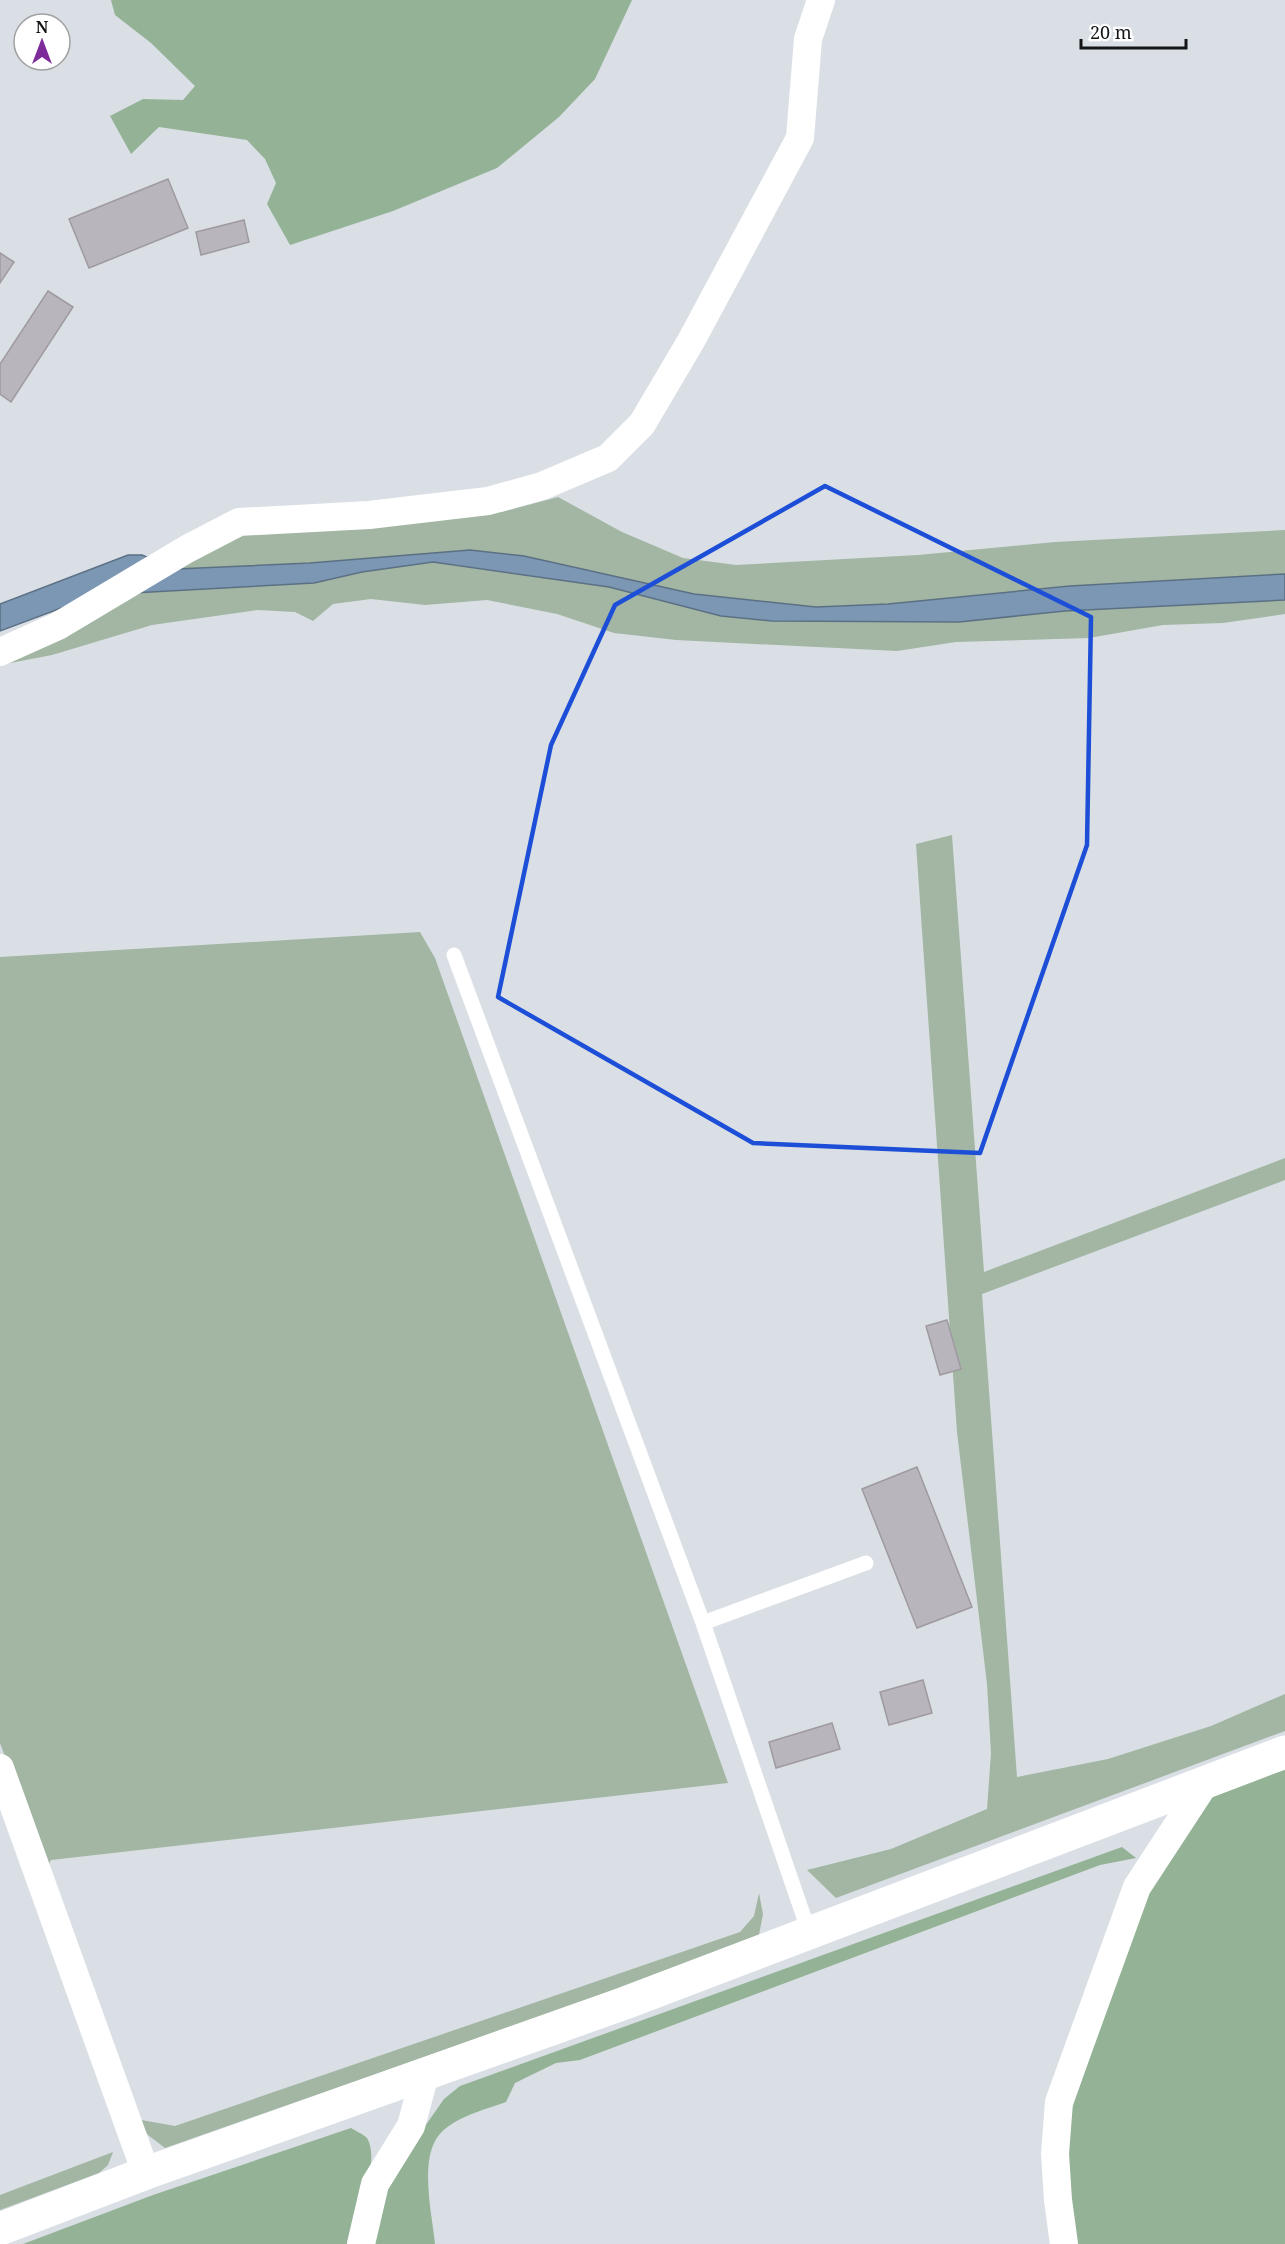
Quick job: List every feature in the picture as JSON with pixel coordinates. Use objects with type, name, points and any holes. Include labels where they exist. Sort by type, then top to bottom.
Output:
[{"type":"street","points":[[0,652],[58,626],[187,549],[239,522],[369,515],[488,501],[542,486],[608,459],[642,424],[691,341],[800,138],[808,39],[821,0]]},
{"type":"street","points":[[0,2229],[146,2173],[626,2003],[1285,1752]]},
{"type":"street","points":[[0,1768],[146,2173]]},
{"type":"street","points":[[1064,2244],[1055,2154],[1059,2102],[1137,1887],[1207,1780]]},
{"type":"street","points":[[361,2244],[375,2184],[411,2126],[425,2074]]},
{"type":"lane","points":[[454,955],[703,1623],[809,1932]]},
{"type":"lane","points":[[703,1623],[866,1563]]},
{"type":"highlighted area","points":[[825,486],[1091,617],[1087,845],[980,1153],[753,1143],[498,997],[551,745],[615,605]]},
{"type":"green space","points":[[111,0],[632,0],[595,79],[559,117],[497,168],[393,211],[290,245],[267,204],[276,183],[265,159],[247,140],[159,127],[131,154],[110,116],[143,99],[183,100],[195,86],[151,43],[115,15]]},
{"type":"green space","points":[[558,497],[622,532],[683,558],[736,565],[918,555],[1055,542],[1285,530],[1285,574],[1070,586],[888,604],[816,607],[694,594],[524,556],[470,550],[310,563],[176,569],[245,528],[502,512]]},
{"type":"green space","points":[[433,562],[609,587],[721,616],[772,621],[959,622],[1065,611],[1285,600],[1285,614],[1223,623],[1163,625],[1089,638],[956,642],[897,651],[676,640],[614,633],[557,614],[487,600],[425,605],[371,599],[333,604],[313,621],[295,612],[258,610],[152,625],[52,655],[0,665],[130,595],[159,590],[314,583],[362,572]]},
{"type":"green space","points":[[952,835],[984,1272],[1285,1158],[1285,1180],[982,1294],[1017,1777],[1108,1759],[1211,1726],[1285,1694],[1285,1731],[836,1898],[807,1870],[891,1849],[987,1809],[991,1753],[987,1684],[957,1432],[916,844]]},
{"type":"green space","points":[[420,932],[435,958],[728,1783],[51,1860],[46,1869],[0,1743],[0,957]]},
{"type":"green space","points":[[1285,1766],[1285,2244],[1076,2244],[1069,2209],[1068,2120],[1153,1876],[1206,1795]]},
{"type":"green space","points":[[1122,1847],[1136,1858],[1100,1865],[580,2060],[556,2063],[515,2083],[506,2102],[453,2123],[439,2135],[433,2145],[428,2187],[435,2244],[370,2244],[386,2182],[444,2099],[460,2086]]},
{"type":"green space","points":[[759,1893],[763,1914],[758,1940],[165,2148],[148,2135],[136,2119],[175,2126],[740,1932],[754,1916]]},
{"type":"green space","points":[[351,2128],[367,2138],[371,2148],[371,2160],[370,2175],[350,2244],[23,2244],[153,2195]]},
{"type":"green space","points":[[113,2152],[108,2165],[99,2173],[0,2210],[0,2195]]},
{"type":"water","points":[[470,550],[524,556],[694,594],[816,607],[888,604],[1070,586],[1285,574],[1285,600],[1065,611],[959,622],[772,621],[721,616],[609,587],[433,562],[362,572],[314,583],[96,595],[0,631],[0,604],[128,555],[142,555],[176,569],[310,563]]},
{"type":"building","points":[[168,179],[188,228],[89,268],[69,219]]},
{"type":"building","points":[[244,220],[249,242],[201,255],[196,232]]},
{"type":"building","points":[[0,253],[14,262],[0,283]]},
{"type":"building","points":[[48,291],[73,307],[11,402],[0,394],[0,364]]},
{"type":"building","points":[[947,1320],[961,1369],[940,1375],[926,1326]]},
{"type":"building","points":[[917,1467],[972,1607],[917,1628],[862,1489]]},
{"type":"building","points":[[923,1680],[932,1713],[889,1725],[880,1692]]},
{"type":"building","points":[[832,1723],[840,1749],[776,1768],[769,1742]]}]
